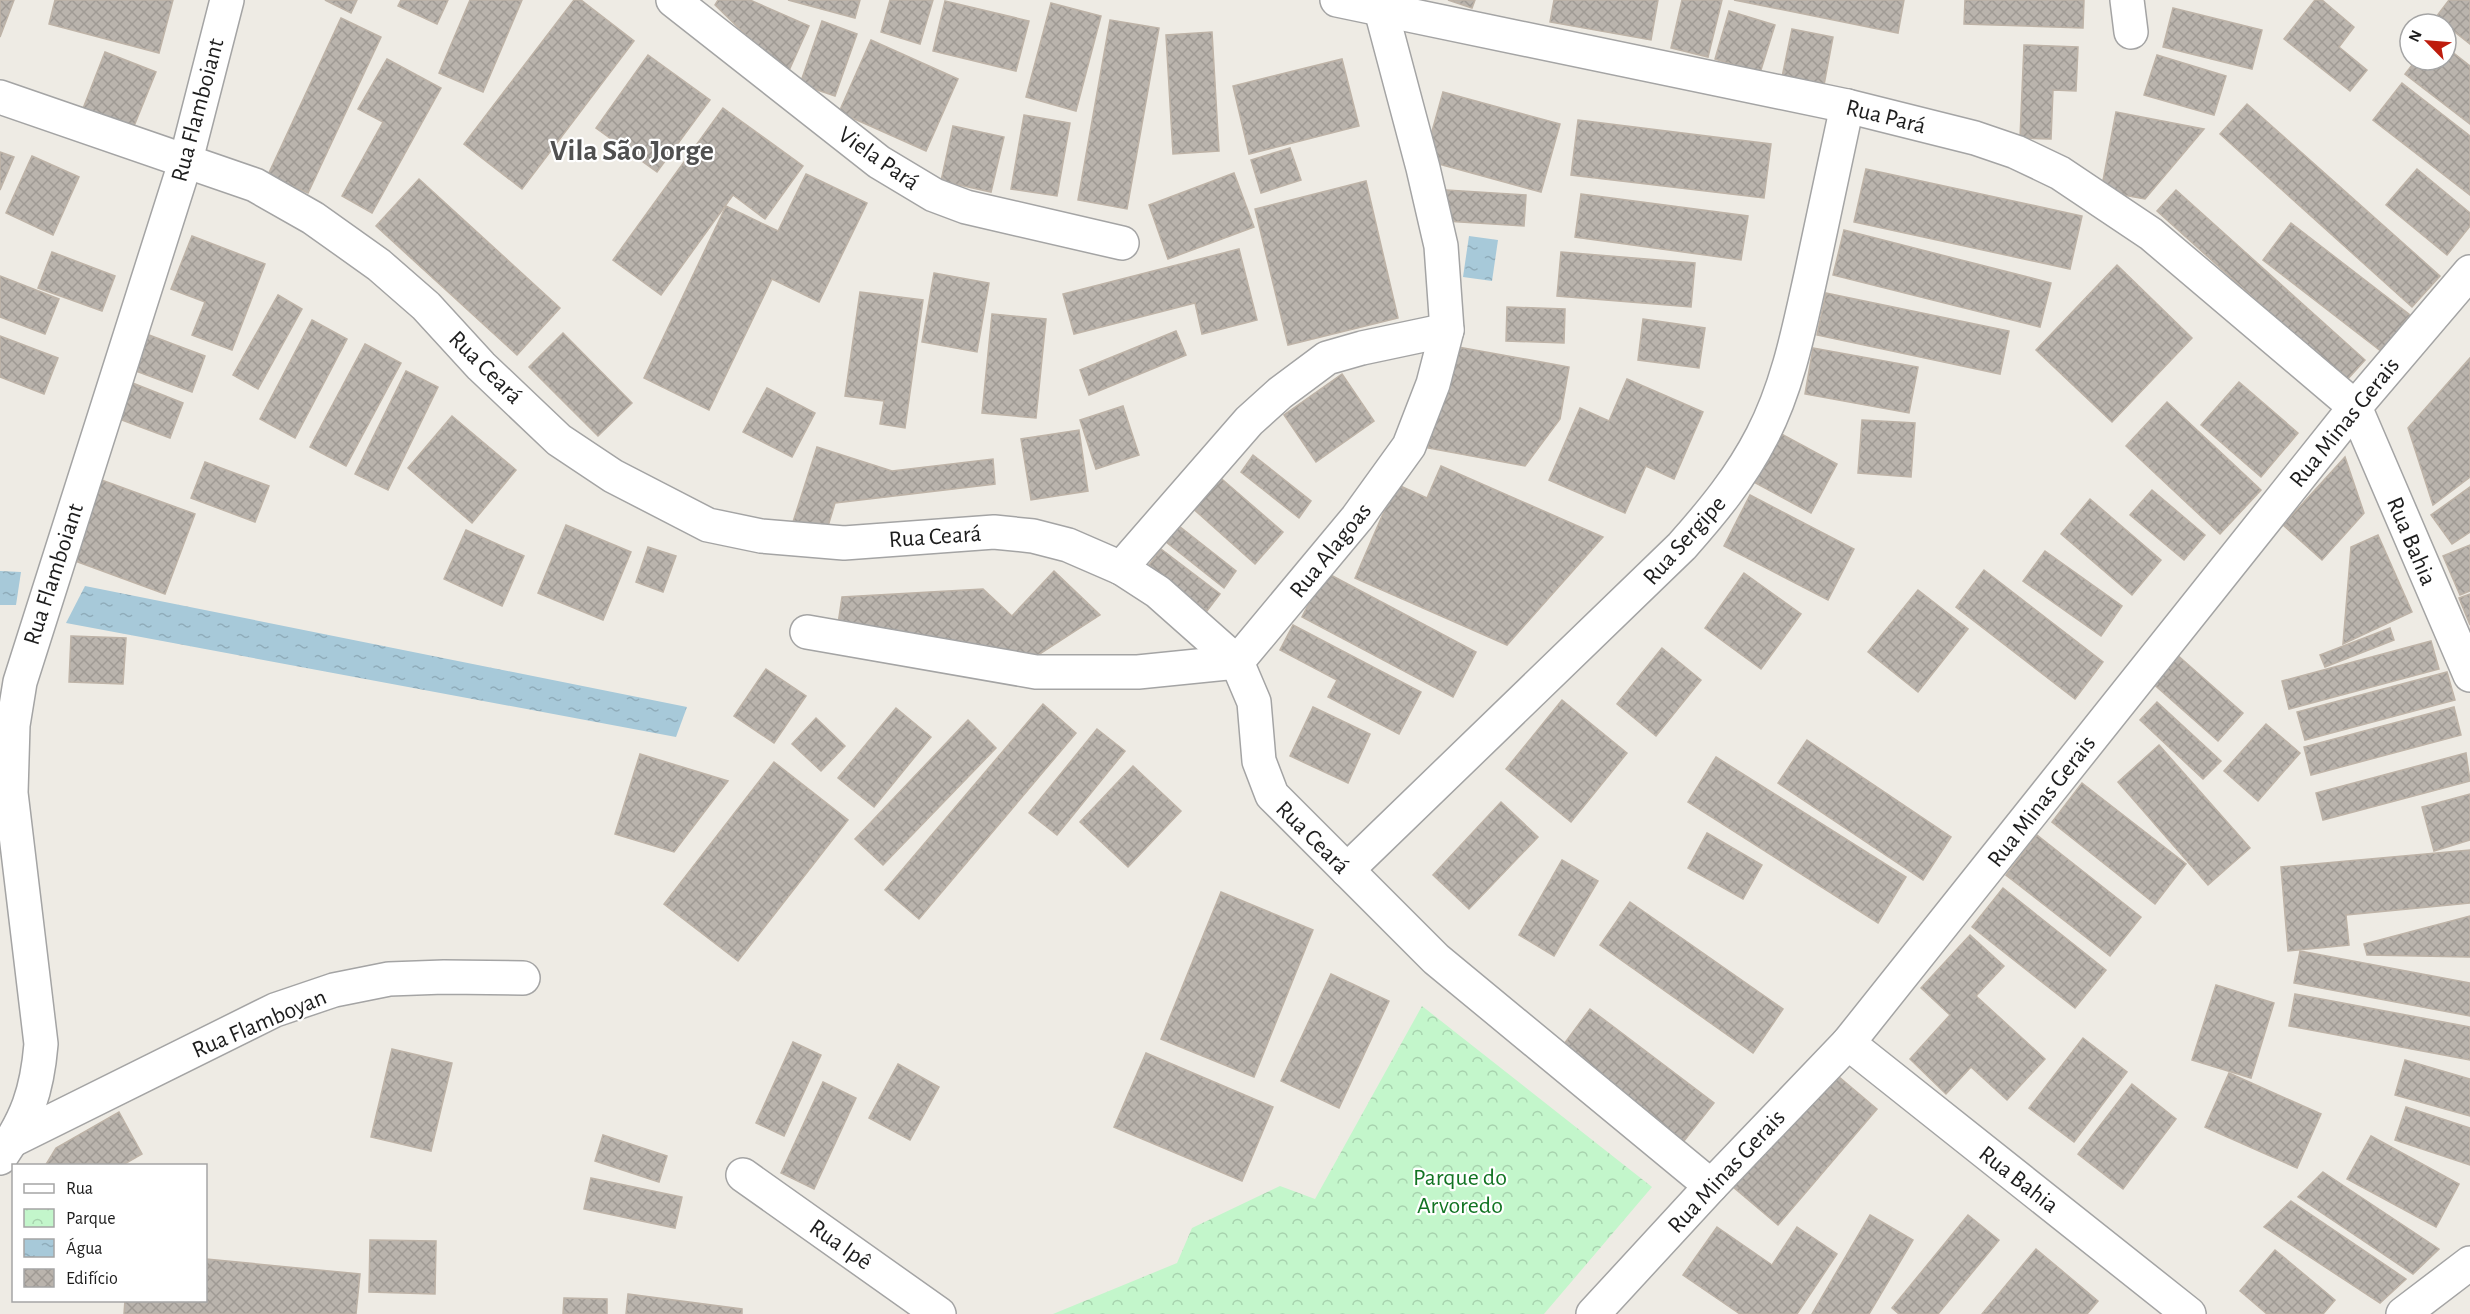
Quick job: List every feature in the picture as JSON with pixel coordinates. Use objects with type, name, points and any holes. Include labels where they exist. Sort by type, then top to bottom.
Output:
[{"type":"street","name":"Rua Flamboiant","points":[[6,1149],[27,1109],[38,1080],[41,1044],[11,793],[13,725],[20,681],[186,160],[227,0]]},
{"type":"street","name":"Viela Pará","points":[[673,0],[879,162],[934,195],[966,207],[1122,243]]},
{"type":"street","name":"Rua Pará","points":[[1337,0],[1847,106],[1975,138],[2016,152],[2060,173],[2151,234],[2355,407]]},
{"type":"street","points":[[2127,0],[2131,32]]},
{"type":"street","name":"Rua Alagoas","points":[[1237,662],[1357,518],[1409,446],[1433,384],[1447,330],[1441,246],[1381,10]]},
{"type":"street","name":"Rua Ceará","points":[[0,97],[255,185],[313,218],[379,265],[426,306],[481,366],[559,440],[613,476],[708,525],[761,536],[844,543],[994,532],[1033,536],[1068,545],[1121,568],[1158,592],[1237,662],[1254,702],[1259,760],[1272,795],[1436,959],[1711,1186]]},
{"type":"street","name":"Rua Sergipe","points":[[1347,870],[1682,546],[1715,510],[1742,472],[1767,424],[1783,384],[1797,336],[1847,106]]},
{"type":"street","name":"Rua Minas Gerais","points":[[1593,1314],[1848,1043],[2355,407],[2470,272]]},
{"type":"street","points":[[1121,568],[1249,422],[1280,393],[1317,365],[1327,358],[1362,348],[1447,330]]},
{"type":"street","name":"Rua Bahia","points":[[2355,407],[2470,675]]},
{"type":"street","points":[[807,632],[1036,672],[1138,672],[1237,662]]},
{"type":"street","name":"Rua Flamboyan","points":[[6,1149],[275,1010],[334,990],[389,979],[523,978]]},
{"type":"street","name":"Rua Bahia","points":[[1848,1043],[2189,1314]]},
{"type":"street","name":"Rua Ipê","points":[[743,1174],[939,1314]]},
{"type":"street","points":[[2403,1314],[2470,1263]]},
{"type":"green space","name":"Parque do Arvoredo","points":[[1422,1006],[1652,1187],[1544,1314],[1053,1314],[1177,1263],[1192,1228],[1280,1186],[1315,1199]]},
{"type":"water","points":[[1469,236],[1498,240],[1492,281],[1463,277]]},
{"type":"water","points":[[0,571],[21,572],[16,605],[0,605]]},
{"type":"water","points":[[85,586],[687,707],[676,737],[66,623]]},
{"type":"building","points":[[0,0],[14,0],[0,37]]},
{"type":"building","points":[[55,0],[173,0],[159,53],[49,24]]},
{"type":"building","points":[[325,0],[357,0],[351,13]]},
{"type":"building","points":[[401,0],[448,0],[437,24],[398,6]]},
{"type":"building","points":[[470,0],[522,0],[483,92],[439,73]]},
{"type":"building","points":[[574,0],[581,0],[634,41],[522,189],[464,144]]},
{"type":"building","points":[[718,0],[750,0],[809,26],[787,75],[715,5]]},
{"type":"building","points":[[788,0],[860,0],[855,18]]},
{"type":"building","points":[[890,0],[933,0],[920,44],[881,32]]},
{"type":"building","points":[[1448,0],[1475,0],[1472,8]]},
{"type":"building","points":[[1554,0],[1658,0],[1651,40],[1550,22]]},
{"type":"building","points":[[1682,0],[1722,0],[1708,57],[1671,48]]},
{"type":"building","points":[[1734,0],[1904,0],[1898,33]]},
{"type":"building","points":[[1965,0],[2084,0],[2083,28],[1964,24]]},
{"type":"building","points":[[2315,0],[2322,0],[2354,27],[2339,47],[2367,70],[2350,91],[2284,39]]},
{"type":"building","points":[[2449,0],[2470,0],[2470,44],[2458,34],[2458,12],[2440,12]]},
{"type":"building","points":[[945,1],[1029,21],[1016,71],[933,51]]},
{"type":"building","points":[[1051,3],[1101,16],[1076,111],[1026,97]]},
{"type":"building","points":[[2173,8],[2262,30],[2252,69],[2163,47]]},
{"type":"building","points":[[1729,11],[1775,25],[1760,73],[1715,59]]},
{"type":"building","points":[[341,18],[381,37],[308,193],[268,175]]},
{"type":"building","points":[[1110,20],[1159,28],[1127,209],[1078,200]]},
{"type":"building","points":[[822,21],[857,34],[835,96],[800,84]]},
{"type":"building","points":[[1792,29],[1833,37],[1824,85],[1782,77]]},
{"type":"building","points":[[1212,32],[1219,151],[1173,154],[1166,35]]},
{"type":"building","points":[[871,40],[958,79],[926,151],[839,112]]},
{"type":"building","points":[[2024,45],[2078,47],[2076,91],[2053,90],[2051,139],[2020,138]]},
{"type":"building","points":[[105,52],[156,72],[132,131],[82,111]]},
{"type":"building","points":[[648,55],[710,100],[657,172],[596,128]]},
{"type":"building","points":[[2157,55],[2226,76],[2214,115],[2144,95]]},
{"type":"building","points":[[2458,56],[2470,66],[2470,124],[2405,74],[2407,72],[2458,72]]},
{"type":"building","points":[[387,59],[441,88],[372,213],[342,196],[383,122],[358,109]]},
{"type":"building","points":[[1342,59],[1359,126],[1249,154],[1233,86]]},
{"type":"building","points":[[2402,83],[2470,136],[2470,195],[2373,120]]},
{"type":"building","points":[[1443,92],[1560,124],[1541,192],[1424,160]]},
{"type":"building","points":[[2247,104],[2440,276],[2412,307],[2220,134]]},
{"type":"building","points":[[723,108],[803,166],[765,219],[733,195],[661,295],[613,260]]},
{"type":"building","points":[[2116,112],[2204,129],[2145,199],[2101,191]]},
{"type":"building","points":[[1024,115],[1070,123],[1057,196],[1011,189]]},
{"type":"building","points":[[1578,120],[1771,144],[1764,198],[1571,175]]},
{"type":"building","points":[[953,126],[1004,137],[991,192],[941,181]]},
{"type":"building","points":[[1290,148],[1301,180],[1261,193],[1251,160]]},
{"type":"building","points":[[0,152],[14,157],[0,190]]},
{"type":"building","points":[[32,156],[79,177],[53,235],[6,213]]},
{"type":"building","points":[[1866,169],[2082,216],[2070,269],[1854,222]]},
{"type":"building","points":[[2417,169],[2470,213],[2470,226],[2447,255],[2386,205]]},
{"type":"building","points":[[1234,173],[1254,227],[1168,259],[1149,205]]},
{"type":"building","points":[[806,174],[867,203],[819,302],[772,279],[709,410],[644,378],[726,206],[778,231]]},
{"type":"building","points":[[419,179],[560,308],[517,355],[376,226]]},
{"type":"building","points":[[1366,181],[1398,318],[1288,345],[1255,209]]},
{"type":"building","points":[[1446,190],[1526,195],[1524,226],[1445,221]]},
{"type":"building","points":[[2176,190],[2365,360],[2346,381],[2157,211]]},
{"type":"building","points":[[1581,194],[1748,216],[1741,260],[1575,237]]},
{"type":"building","points":[[2291,223],[2410,315],[2382,352],[2263,260]]},
{"type":"building","points":[[1844,230],[2051,283],[2040,327],[1833,275]]},
{"type":"building","points":[[192,236],[265,264],[232,350],[192,335],[205,302],[171,289]]},
{"type":"building","points":[[1239,249],[1257,320],[1202,334],[1195,303],[1074,334],[1063,294]]},
{"type":"building","points":[[52,252],[115,276],[102,311],[38,288]]},
{"type":"building","points":[[1561,252],[1695,263],[1691,307],[1557,296]]},
{"type":"building","points":[[2117,265],[2192,338],[2112,422],[2036,350]]},
{"type":"building","points":[[934,273],[989,283],[977,352],[922,342]]},
{"type":"building","points":[[0,276],[59,299],[45,334],[0,317]]},
{"type":"building","points":[[860,292],[923,300],[905,428],[880,424],[884,401],[845,396]]},
{"type":"building","points":[[1826,293],[2009,331],[2000,374],[1817,335]]},
{"type":"building","points":[[278,295],[302,309],[258,389],[233,375]]},
{"type":"building","points":[[1507,307],[1565,309],[1564,343],[1506,341]]},
{"type":"building","points":[[992,314],[1046,319],[1036,418],[982,413]]},
{"type":"building","points":[[1643,319],[1705,328],[1699,368],[1638,360]]},
{"type":"building","points":[[312,320],[347,339],[295,438],[260,419]]},
{"type":"building","points":[[1176,331],[1186,355],[1089,395],[1080,370]]},
{"type":"building","points":[[141,332],[205,356],[192,392],[128,368]]},
{"type":"building","points":[[563,333],[632,403],[598,436],[529,367]]},
{"type":"building","points":[[0,336],[58,358],[44,394],[0,377]]},
{"type":"building","points":[[365,344],[401,363],[346,466],[310,447]]},
{"type":"building","points":[[1447,345],[1569,367],[1560,419],[1525,466],[1428,448]]},
{"type":"building","points":[[1813,348],[1918,367],[1909,413],[1805,394]]},
{"type":"building","points":[[2470,358],[2470,477],[2433,505],[2408,428]]},
{"type":"building","points":[[406,371],[438,387],[388,490],[355,474]]},
{"type":"building","points":[[1342,374],[1374,421],[1316,462],[1284,415]]},
{"type":"building","points":[[120,378],[183,403],[170,438],[106,414]]},
{"type":"building","points":[[1627,379],[1703,412],[1674,479],[1646,466],[1625,513],[1549,480],[1580,408],[1609,421]]},
{"type":"building","points":[[2239,382],[2298,433],[2261,477],[2201,425]]},
{"type":"building","points":[[767,388],[815,413],[792,457],[743,432]]},
{"type":"building","points":[[2167,402],[2261,490],[2220,534],[2126,446]]},
{"type":"building","points":[[1123,406],[1139,455],[1096,469],[1080,420]]},
{"type":"building","points":[[452,416],[516,470],[472,523],[408,468]]},
{"type":"building","points":[[1862,420],[1915,423],[1911,477],[1858,473]]},
{"type":"building","points":[[1079,430],[1088,491],[1031,500],[1021,439]]},
{"type":"building","points":[[1776,431],[1837,464],[1811,513],[1750,480]]},
{"type":"building","points":[[817,447],[892,471],[993,459],[995,484],[835,503],[825,536],[792,525]]},
{"type":"building","points":[[1253,455],[1311,501],[1299,518],[1241,472]]},
{"type":"building","points":[[2345,457],[2364,513],[2322,560],[2283,525]]},
{"type":"building","points":[[205,462],[269,486],[255,522],[191,498]]},
{"type":"building","points":[[1441,466],[1603,537],[1507,645],[1355,578],[1396,484],[1427,498]]},
{"type":"building","points":[[1216,474],[1283,532],[1255,564],[1189,505]]},
{"type":"building","points":[[96,478],[195,514],[165,594],[67,558]]},
{"type":"building","points":[[2470,487],[2470,532],[2452,544],[2431,515]]},
{"type":"building","points":[[2152,490],[2205,535],[2184,560],[2130,515]]},
{"type":"building","points":[[1750,495],[1854,549],[1828,600],[1724,546]]},
{"type":"building","points":[[2090,499],[2161,560],[2132,595],[2061,534]]},
{"type":"building","points":[[566,525],[631,552],[603,620],[538,593]]},
{"type":"building","points":[[1179,526],[1236,571],[1224,588],[1166,542]]},
{"type":"building","points":[[466,530],[524,556],[502,606],[444,579]]},
{"type":"building","points":[[2378,535],[2412,612],[2343,644],[2351,547]]},
{"type":"building","points":[[2470,545],[2470,591],[2460,595],[2443,556]]},
{"type":"building","points":[[648,547],[676,556],[663,592],[636,582]]},
{"type":"building","points":[[1161,549],[1220,594],[1207,611],[1149,565]]},
{"type":"building","points":[[2045,551],[2122,606],[2101,636],[2023,581]]},
{"type":"building","points":[[1984,570],[2103,662],[2075,699],[1956,607]]},
{"type":"building","points":[[1054,571],[1100,615],[1032,659],[838,624],[842,597],[983,589],[1012,616]]},
{"type":"building","points":[[1325,572],[1476,652],[1453,697],[1302,617]]},
{"type":"building","points":[[1744,573],[1801,614],[1761,669],[1705,628]]},
{"type":"building","points":[[1918,590],[1968,629],[1918,692],[1868,652]]},
{"type":"building","points":[[2470,594],[2470,625],[2459,598]]},
{"type":"building","points":[[1293,625],[1421,692],[1399,734],[1328,697],[1337,680],[1280,650]]},
{"type":"building","points":[[2390,628],[2394,640],[2325,667],[2320,655]]},
{"type":"building","points":[[71,636],[126,638],[123,684],[69,682]]},
{"type":"building","points":[[2431,641],[2439,669],[2289,709],[2282,681]]},
{"type":"building","points":[[1662,648],[1701,680],[1656,736],[1617,704]]},
{"type":"building","points":[[2175,653],[2243,713],[2218,741],[2150,681]]},
{"type":"building","points":[[766,669],[806,696],[774,743],[734,716]]},
{"type":"building","points":[[2447,672],[2455,700],[2305,740],[2297,712]]},
{"type":"building","points":[[1562,700],[1627,753],[1571,822],[1506,769]]},
{"type":"building","points":[[2157,702],[2221,761],[2203,779],[2140,720]]},
{"type":"building","points":[[1043,704],[1076,733],[919,919],[885,890]]},
{"type":"building","points":[[1313,707],[1370,734],[1348,783],[1290,756]]},
{"type":"building","points":[[2454,707],[2461,735],[2311,775],[2304,747]]},
{"type":"building","points":[[896,708],[931,737],[874,807],[838,778]]},
{"type":"building","points":[[816,718],[845,746],[821,771],[792,744]]},
{"type":"building","points":[[968,720],[996,748],[883,865],[855,839]]},
{"type":"building","points":[[2266,724],[2300,753],[2258,801],[2224,771]]},
{"type":"building","points":[[1097,729],[1125,751],[1057,835],[1029,813]]},
{"type":"building","points":[[1807,740],[1951,837],[1923,880],[1778,783]]},
{"type":"building","points":[[2159,745],[2250,848],[2208,885],[2118,782]]},
{"type":"building","points":[[2466,753],[2470,781],[2323,820],[2316,793]]},
{"type":"building","points":[[640,754],[728,781],[674,852],[615,834]]},
{"type":"building","points":[[1716,757],[1906,877],[1878,923],[1688,802]]},
{"type":"building","points":[[774,762],[848,820],[738,961],[664,904]]},
{"type":"building","points":[[1133,766],[1181,811],[1128,867],[1080,822]]},
{"type":"building","points":[[2082,783],[2186,864],[2155,904],[2052,822]]},
{"type":"building","points":[[2470,794],[2470,840],[2434,851],[2422,807]]},
{"type":"building","points":[[1501,802],[1538,837],[1469,909],[1433,875]]},
{"type":"building","points":[[1707,833],[1762,865],[1743,899],[1688,868]]},
{"type":"building","points":[[2037,835],[2141,917],[2110,956],[2006,875]]},
{"type":"building","points":[[2470,850],[2470,903],[2346,915],[2349,945],[2288,951],[2281,867]]},
{"type":"building","points":[[1562,860],[1598,881],[1554,956],[1519,935]]},
{"type":"building","points":[[2003,888],[2106,970],[2075,1008],[1972,927]]},
{"type":"building","points":[[1221,892],[1313,930],[1254,1077],[1161,1039]]},
{"type":"building","points":[[1630,902],[1783,1009],[1753,1053],[1600,945]]},
{"type":"building","points":[[2470,916],[2470,957],[2367,955],[2364,944]]},
{"type":"building","points":[[1970,935],[2004,966],[1976,996],[2045,1059],[2007,1100],[1971,1067],[1946,1094],[1910,1059],[1950,1015],[1921,988]]},
{"type":"building","points":[[2300,951],[2470,983],[2470,1016],[2294,983]]},
{"type":"building","points":[[1331,974],[1389,1001],[1339,1108],[1281,1081]]},
{"type":"building","points":[[2216,985],[2274,1003],[2251,1078],[2192,1060]]},
{"type":"building","points":[[2295,994],[2470,1027],[2470,1060],[2289,1026]]},
{"type":"building","points":[[1590,1009],[1714,1103],[1684,1141],[1561,1048]]},
{"type":"building","points":[[2083,1038],[2127,1072],[2074,1142],[2029,1108]]},
{"type":"building","points":[[793,1042],[821,1055],[784,1136],[756,1123]]},
{"type":"building","points":[[392,1049],[452,1063],[431,1151],[371,1137]]},
{"type":"building","points":[[1146,1053],[1273,1107],[1242,1181],[1114,1127]]},
{"type":"building","points":[[2405,1060],[2470,1079],[2470,1116],[2395,1095]]},
{"type":"building","points":[[898,1064],[939,1087],[910,1140],[869,1118]]},
{"type":"building","points":[[1832,1071],[1877,1109],[1778,1225],[1733,1187]]},
{"type":"building","points":[[2229,1073],[2321,1114],[2297,1168],[2205,1127]]},
{"type":"building","points":[[823,1082],[856,1098],[814,1189],[781,1173]]},
{"type":"building","points":[[2132,1084],[2176,1119],[2123,1189],[2078,1154]]},
{"type":"building","points":[[2406,1107],[2470,1128],[2470,1165],[2395,1140]]},
{"type":"building","points":[[119,1112],[142,1154],[124,1164],[46,1164],[56,1148]]},
{"type":"building","points":[[603,1135],[667,1156],[659,1182],[595,1161]]},
{"type":"building","points":[[2371,1136],[2459,1184],[2436,1227],[2347,1179]]},
{"type":"building","points":[[2323,1172],[2439,1249],[2413,1274],[2298,1197]]},
{"type":"building","points":[[591,1178],[682,1197],[675,1228],[584,1209]]},
{"type":"building","points":[[2291,1201],[2406,1279],[2380,1303],[2264,1227]]},
{"type":"building","points":[[1870,1215],[1913,1240],[1869,1314],[1812,1314]]},
{"type":"building","points":[[1968,1215],[1999,1240],[1938,1314],[1899,1314],[1892,1308]]},
{"type":"building","points":[[1717,1227],[1772,1265],[1797,1227],[1837,1254],[1797,1314],[1740,1314],[1683,1275]]},
{"type":"building","points":[[370,1240],[436,1241],[435,1294],[369,1292]]},
{"type":"building","points":[[2036,1249],[2098,1301],[2087,1314],[1982,1314]]},
{"type":"building","points":[[2275,1250],[2335,1300],[2323,1314],[2267,1314],[2240,1291]]},
{"type":"building","points":[[207,1259],[360,1274],[356,1314],[124,1314],[125,1302],[207,1302]]},
{"type":"building","points":[[628,1294],[742,1309],[742,1314],[626,1314]]},
{"type":"building","points":[[564,1298],[607,1299],[607,1314],[563,1314]]},
{"type":"district","name":"Vila São Jorge","points":[[632,150]]}]
